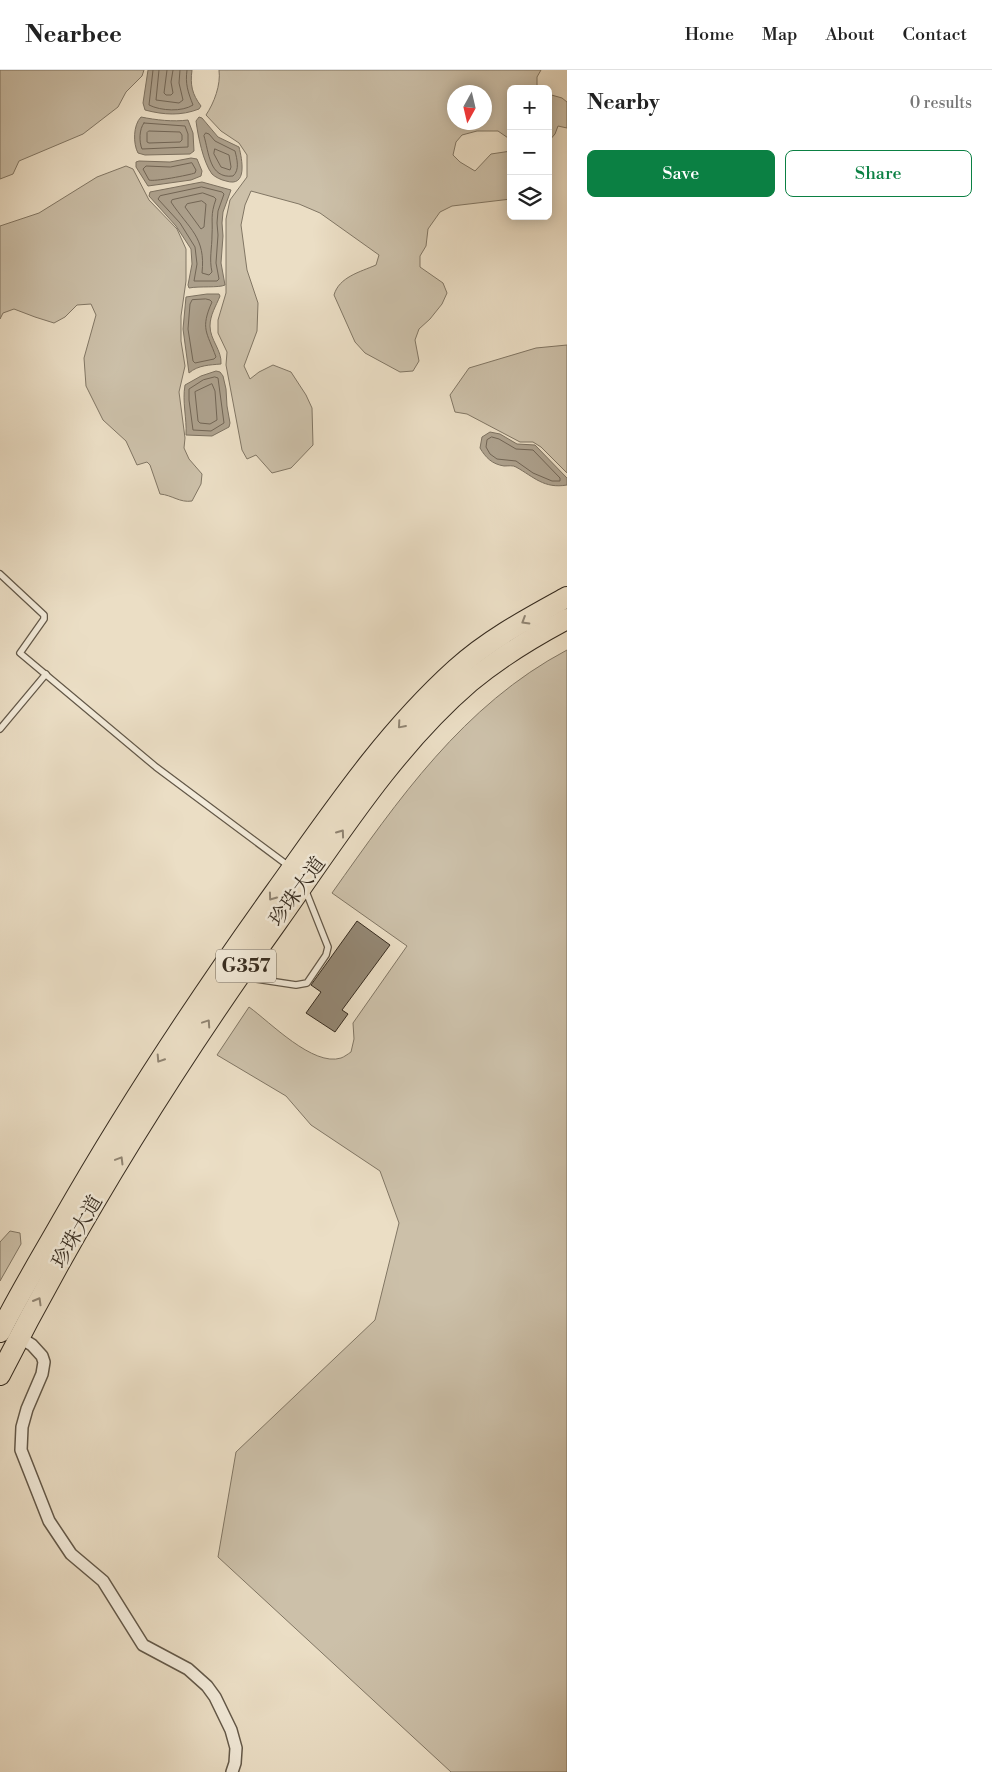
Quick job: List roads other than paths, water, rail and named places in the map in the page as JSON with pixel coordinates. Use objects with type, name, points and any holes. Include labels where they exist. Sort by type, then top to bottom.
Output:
[{"type":"highway","name":"珍珠大道","points":[[0,1375],[10,1335],[5,1310],[158,1062],[214,977],[292,868],[376,754],[432,691],[458,666],[489,644],[525,620],[567,597]]},
{"type":"highway","name":"珍珠大道","points":[[10,1335],[34,1308],[102,1189],[174,1072],[238,976],[365,799],[396,760],[446,705],[471,681],[535,636],[567,619]]},
{"type":"street","points":[[10,1335],[32,1345],[42,1356],[44,1362],[42,1374],[27,1408],[22,1427],[21,1450],[49,1521],[71,1554],[103,1581],[144,1645],[188,1669],[207,1686],[215,1697],[231,1730],[236,1748],[236,1763],[232,1772]]},
{"type":"lane","points":[[0,574],[44,615],[44,619],[20,653],[156,767],[292,868]]},
{"type":"lane","points":[[0,729],[46,674]]},
{"type":"lane","points":[[238,976],[296,985],[307,983],[326,955],[328,947],[303,886]]},
{"type":"water","points":[[148,70],[192,70],[191,80],[194,93],[201,106],[199,109],[186,113],[172,114],[145,110],[143,103]]},
{"type":"water","points":[[141,117],[176,121],[188,120],[193,133],[194,151],[190,154],[145,155],[138,153],[135,145],[135,135],[136,125]]},
{"type":"water","points":[[199,117],[218,137],[239,147],[242,171],[238,180],[233,182],[226,181],[212,174],[204,156],[198,134],[196,121]]},
{"type":"water","points":[[191,158],[197,159],[202,171],[201,176],[191,180],[148,186],[136,167],[136,162],[139,161],[170,162]]},
{"type":"water","points":[[202,182],[231,190],[223,212],[222,223],[221,263],[225,285],[189,288],[192,264],[191,249],[176,226],[149,196],[150,192]]},
{"type":"water","points":[[219,294],[220,296],[212,314],[210,326],[220,354],[221,364],[200,367],[189,373],[183,329],[186,297]]},
{"type":"water","points":[[216,371],[220,372],[223,376],[229,427],[212,436],[186,435],[185,385],[201,376]]},
{"type":"water","points":[[490,432],[500,434],[517,444],[535,445],[567,478],[567,485],[546,484],[515,466],[500,465],[487,458],[480,448],[482,437]]}]
